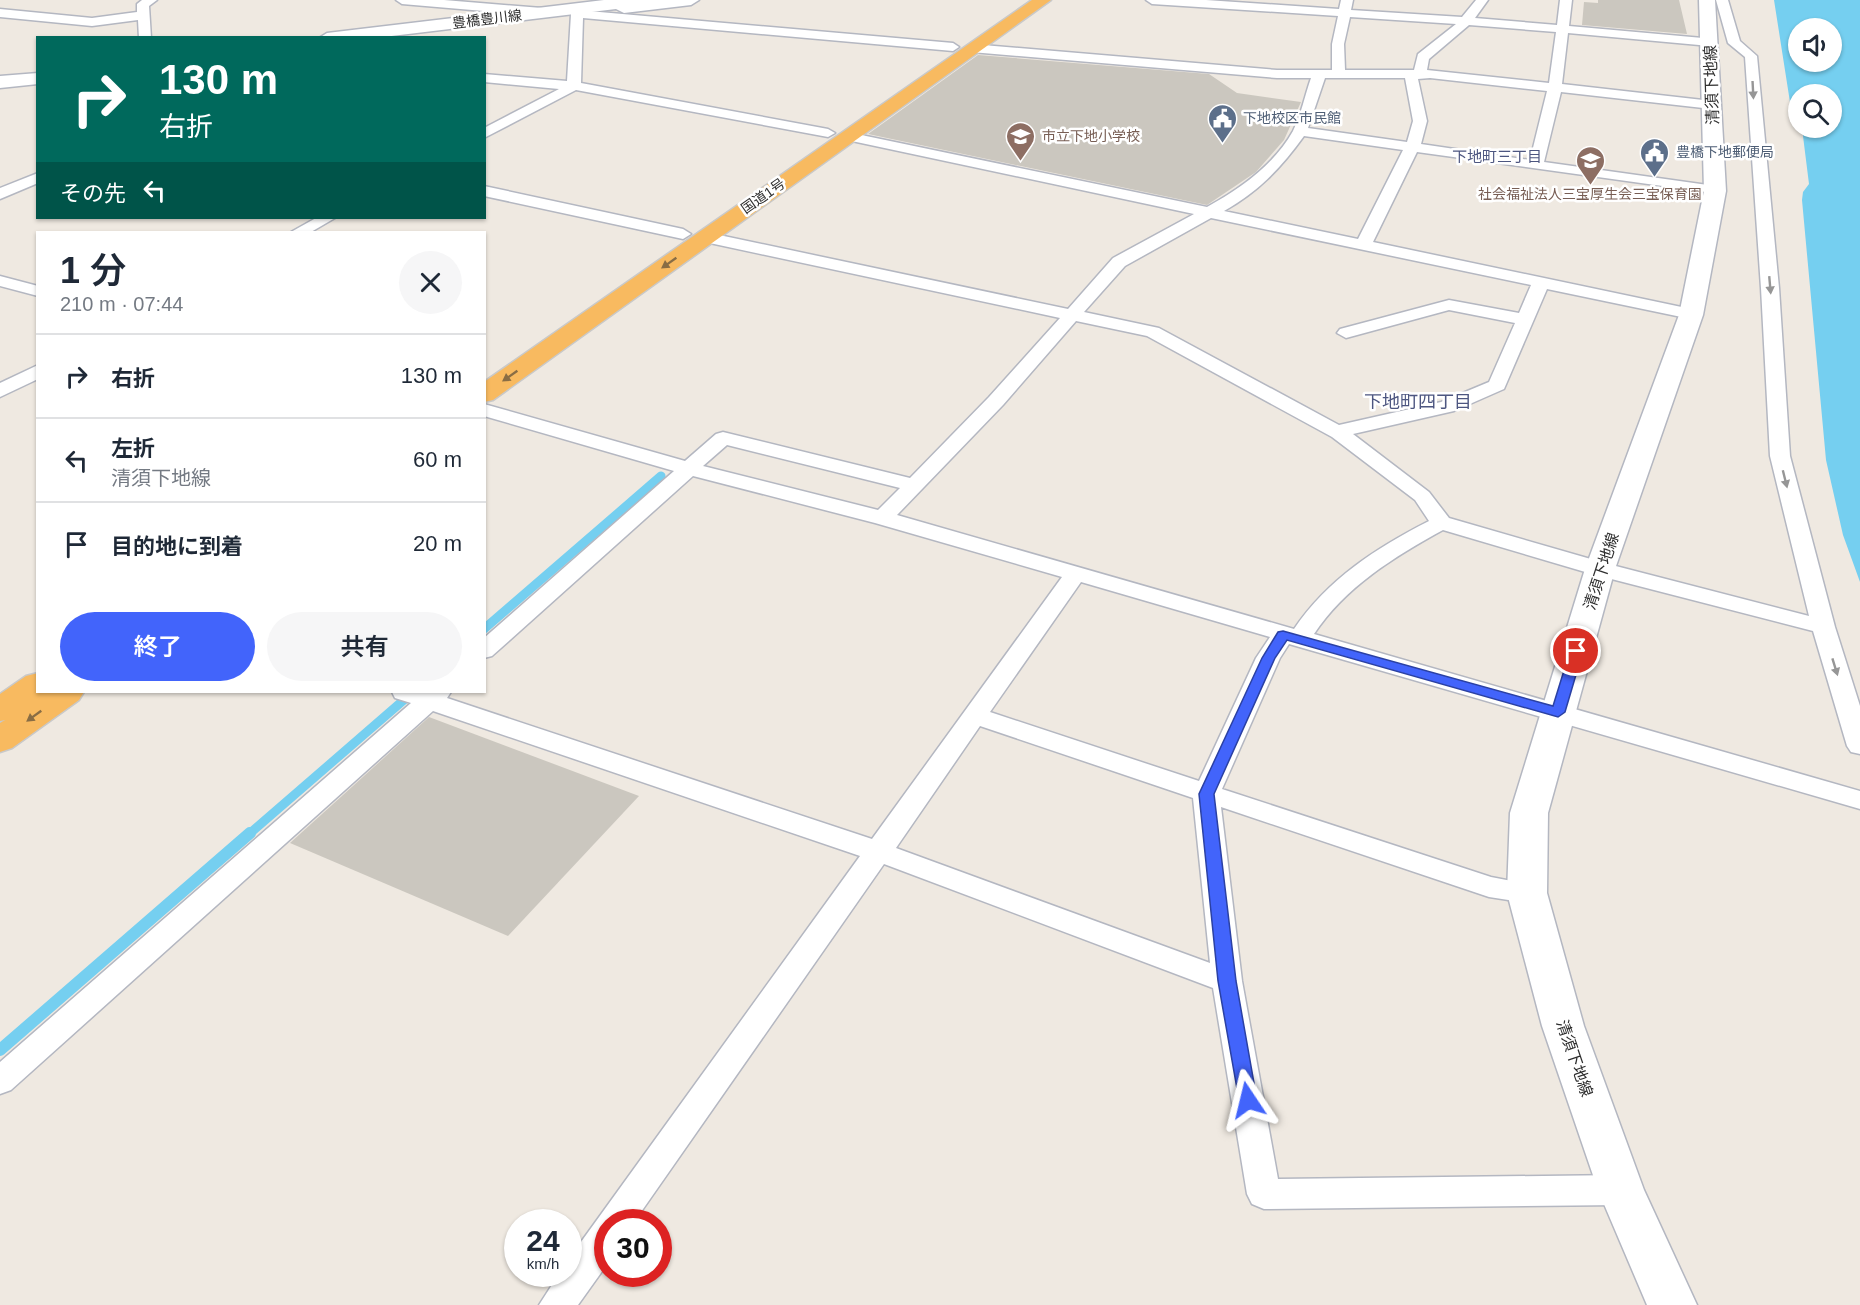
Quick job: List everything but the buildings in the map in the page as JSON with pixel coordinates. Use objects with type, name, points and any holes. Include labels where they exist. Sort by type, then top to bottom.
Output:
[{"type":"highway","name":"国道1号","points":[[962,48],[1020,0]]},
{"type":"highway","name":"国道1号","points":[[486,393],[705,237],[838,135],[962,48],[1043,0]]},
{"type":"highway","name":"国道1号","points":[[486,370],[683,234],[838,135]]},
{"type":"highway","points":[[0,710],[36,685]]},
{"type":"highway","points":[[0,740],[66,693]]},
{"type":"main road","name":"豊橋豊川線","points":[[344,36],[646,0]]},
{"type":"main road","name":"豊橋豊川線","points":[[389,36],[582,7],[691,0]]},
{"type":"main road","name":"清須下地線","points":[[1672,1305],[1621,1190],[1563,1026],[1527,893],[1529,813],[1600,569],[1691,314],[1715,191],[1707,0]]},
{"type":"main road","points":[[0,76],[36,72]]},
{"type":"main road","points":[[0,82],[36,78]]},
{"type":"street","points":[[145,36],[143,4],[151,0]]},
{"type":"street","points":[[402,0],[542,12]]},
{"type":"street","points":[[1152,0],[1345,6],[1468,21],[1710,42]]},
{"type":"street","points":[[1363,246],[1369,228],[1412,146],[1421,123],[1416,75],[1423,57],[1447,41],[1468,21],[1482,0]]},
{"type":"street","points":[[1536,166],[1555,88],[1566,0]]},
{"type":"street","points":[[1722,0],[1734,43],[1751,56]]},
{"type":"street","points":[[1339,75],[1338,44],[1345,6]]},
{"type":"street","points":[[574,86],[582,7],[962,48],[1277,74],[1416,75],[1712,105]]},
{"type":"street","points":[[0,13],[92,22],[144,15]]},
{"type":"street","points":[[1746,32],[1751,56],[1770,288],[1780,456],[1822,627],[1860,746]]},
{"type":"street","points":[[883,518],[996,402],[1119,262],[1246,192],[1279,160],[1300,131],[1319,75]]},
{"type":"street","points":[[486,78],[574,86],[838,135],[1691,314]]},
{"type":"street","points":[[486,133],[574,86]]},
{"type":"street","points":[[1300,131],[1715,191]]},
{"type":"street","points":[[0,194],[36,178]]},
{"type":"street","points":[[0,182],[17,186]]},
{"type":"street","points":[[486,191],[683,234]]},
{"type":"street","points":[[301,231],[325,219]]},
{"type":"street","points":[[705,237],[1153,332],[1339,433],[1422,496],[1442,523],[1600,569],[1822,627]]},
{"type":"street","points":[[0,281],[36,290]]},
{"type":"street","points":[[1339,433],[1362,425],[1447,407],[1497,385],[1541,283]]},
{"type":"street","points":[[1346,333],[1449,305],[1526,320]]},
{"type":"street","points":[[0,391],[36,372]]},
{"type":"street","points":[[486,411],[690,469],[883,518],[1860,800]]},
{"type":"street","points":[[486,649],[723,438],[915,486]]},
{"type":"street","points":[[1442,523],[1363,567],[1269,658],[1206,794],[1227,981],[1264,1194],[1621,1190]]},
{"type":"street","points":[[624,1209],[1075,574]]},
{"type":"street","points":[[0,1081],[424,695],[879,852],[1227,981]]},
{"type":"street","points":[[975,716],[1489,887],[1527,893]]},
{"type":"street","points":[[557,1305],[594,1253]]},
{"type":"water","points":[[1774,0],[1860,0],[1860,582],[1843,535],[1826,460],[1802,200],[1803,192],[1809,184],[1803,138],[1842,138],[1842,84],[1788,84],[1788,89]]},
{"type":"waterway","points":[[486,627],[661,476]]},
{"type":"waterway","points":[[248,835],[412,693]]},
{"type":"waterway","points":[[0,1050],[250,833]]},
{"type":"place","name":"下地校区市民館","points":[[1222,144]]},
{"type":"place","name":"市立下地小学校","points":[[1021,162]]},
{"type":"place","name":"豊橋下地郵便局","points":[[1655,178]]},
{"type":"place","name":"社会福祉法人三宝厚生会三宝保育園","points":[[1590,186]]},
{"type":"district","name":"下地町三丁目","points":[[1497,157]]},
{"type":"district","name":"下地町四丁目","points":[[1418,402]]},
{"type":"route","points":[[1248,1100],[1227,981],[1206,794],[1269,658],[1283,635],[1558,712],[1576,651]]}]
